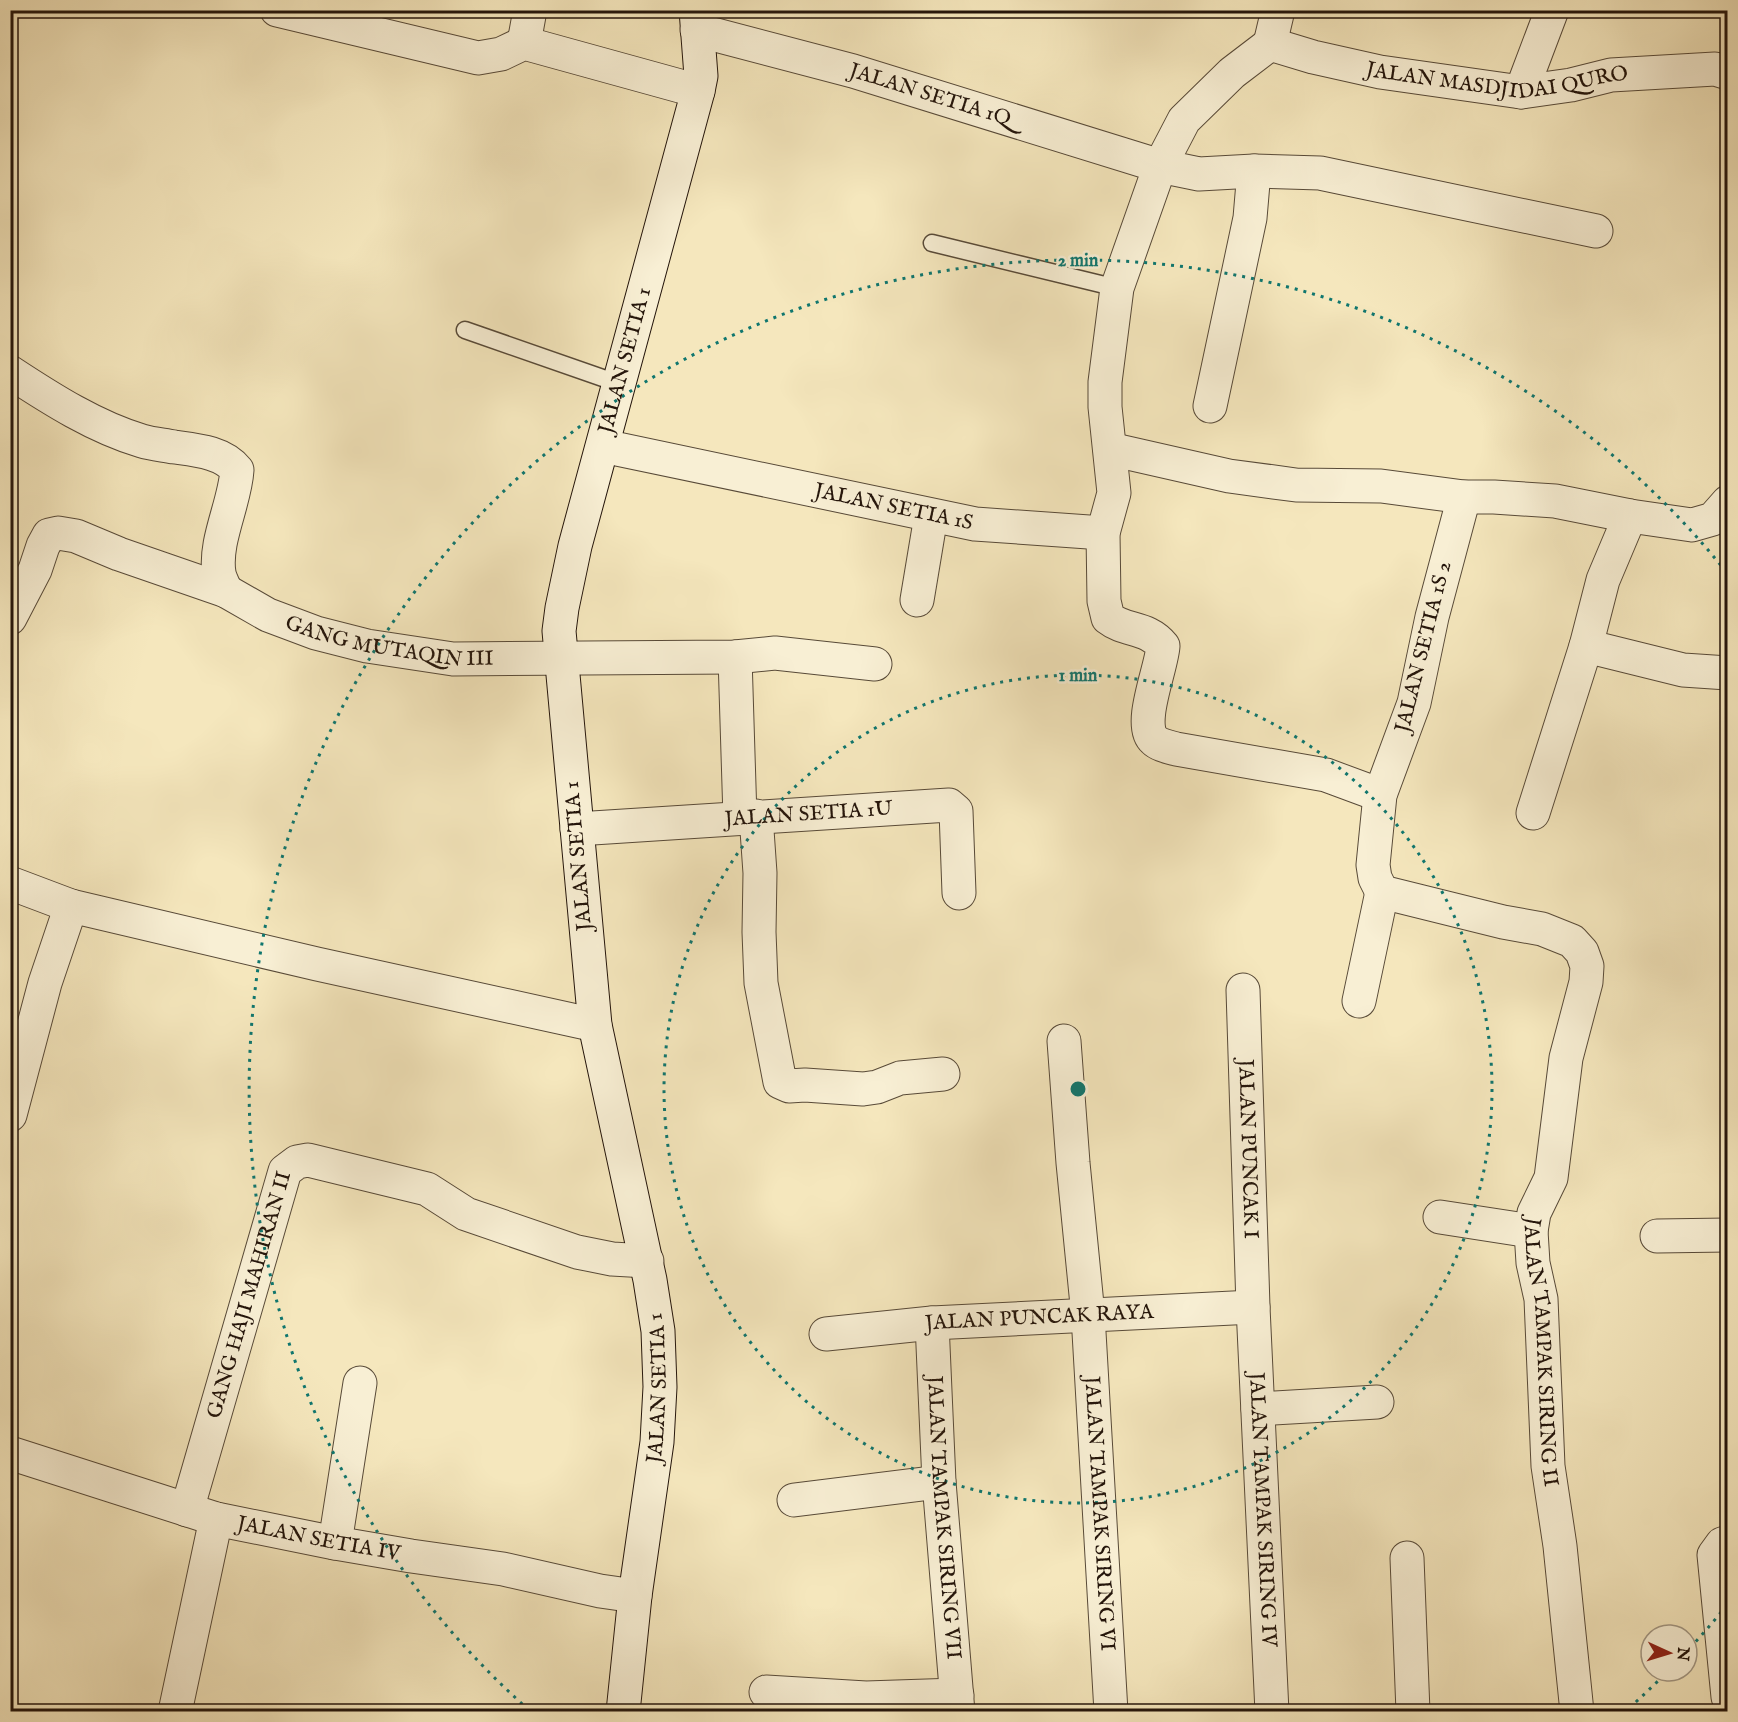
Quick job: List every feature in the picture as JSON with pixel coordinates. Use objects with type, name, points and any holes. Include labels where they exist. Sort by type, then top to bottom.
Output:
[{"type":"street","points":[[277,10],[477,58],[501,54],[524,43],[699,92]]},
{"type":"street","points":[[524,43],[530,10]]},
{"type":"street","points":[[1278,10],[1270,44],[1232,73],[1184,120],[1160,166],[1116,288],[1105,382],[1105,406],[1114,493],[1103,533],[1104,601],[1108,618],[1117,625],[1136,628],[1156,637],[1163,646],[1162,660],[1153,690],[1148,720],[1149,734],[1155,742],[1176,749],[1326,775],[1380,795],[1373,865],[1375,878],[1382,892],[1359,1001]]},
{"type":"street","points":[[1521,92],[1552,10]]},
{"type":"street","name":"JALAN SETIA 1","points":[[623,1712],[635,1596],[657,1442],[660,1387],[658,1331],[646,1261],[595,1025],[559,632],[575,546],[699,92],[701,76],[696,20]]},
{"type":"street","name":"JALAN SETIA 1Q","points":[[696,20],[1160,166],[1199,174],[1254,171],[1320,173],[1596,231]]},
{"type":"street","name":"JALAN MASDJIDAI QURO","points":[[1270,44],[1380,72],[1521,92],[1571,85],[1611,75],[1715,69],[1728,73]]},
{"type":"street","points":[[1210,406],[1250,218],[1254,171]]},
{"type":"street","points":[[10,372],[97,423],[142,441],[207,452],[230,461],[237,470],[237,483],[220,542],[219,574],[226,591]]},
{"type":"street","name":"JALAN SETIA 1S","points":[[603,446],[975,524],[1103,533]]},
{"type":"street","points":[[1110,449],[1229,476],[1296,485],[1381,486],[1464,497],[1555,501],[1630,516],[1692,525],[1713,519],[1728,502]]},
{"type":"street","name":"JALAN SETIA 1S 2","points":[[1380,795],[1414,703],[1432,617],[1464,497]]},
{"type":"street","points":[[917,600],[931,516]]},
{"type":"street","points":[[1533,813],[1586,646],[1603,580],[1630,516]]},
{"type":"street","name":"GANG MUTAQIN III","points":[[10,618],[35,570],[49,535],[58,533],[76,536],[119,554],[226,591],[278,618],[316,633],[367,646],[453,659],[561,658]]},
{"type":"street","points":[[1586,646],[1683,670],[1728,673]]},
{"type":"street","points":[[561,658],[735,657],[775,653],[876,664]]},
{"type":"street","points":[[735,657],[748,817],[760,873],[761,983],[780,1082],[789,1086],[863,1089],[877,1088],[900,1078],[943,1074]]},
{"type":"street","name":"JALAN SETIA 1U","points":[[577,829],[949,805],[956,811],[959,893]]},
{"type":"street","points":[[10,883],[71,906],[317,964],[595,1025]]},
{"type":"street","name":"JALAN TAMPAK SIRING II","points":[[1382,892],[1503,922],[1542,929],[1572,941],[1582,952],[1587,966],[1586,982],[1566,1058],[1551,1178],[1534,1213],[1531,1232],[1533,1263],[1541,1299],[1548,1466],[1560,1546],[1577,1712]]},
{"type":"street","points":[[10,1115],[48,973],[71,906]]},
{"type":"street","name":"JALAN PUNCAK I","points":[[1242,990],[1253,1307]]},
{"type":"street","name":"JALAN TAMPAK SIRING VI","points":[[1064,1041],[1072,1163],[1088,1315],[1111,1712]]},
{"type":"street","name":"GANG HAJI MAHIRAN II","points":[[174,1712],[201,1514],[285,1171],[297,1162],[308,1160],[426,1189],[466,1214],[577,1252],[646,1261]]},
{"type":"street","points":[[1440,1217],[1531,1232]]},
{"type":"street","points":[[1657,1236],[1728,1235]]},
{"type":"street","name":"JALAN PUNCAK RAYA","points":[[826,1334],[932,1323],[1253,1307]]},
{"type":"street","name":"JALAN TAMPAK SIRING IV","points":[[1253,1307],[1272,1712]]},
{"type":"street","name":"JALAN TAMPAK SIRING VII","points":[[932,1323],[939,1482],[957,1703]]},
{"type":"street","points":[[335,1543],[360,1383]]},
{"type":"street","points":[[1258,1409],[1377,1402]]},
{"type":"street","name":"JALAN SETIA IV","points":[[10,1453],[201,1514],[335,1543],[503,1569],[600,1591],[635,1596]]},
{"type":"street","points":[[794,1500],[939,1482]]},
{"type":"street","points":[[1728,1542],[1722,1544],[1714,1555],[1725,1626],[1728,1697]]},
{"type":"street","points":[[1407,1558],[1413,1712]]},
{"type":"street","points":[[766,1692],[957,1703]]},
{"type":"lane","points":[[933,243],[1116,288]]},
{"type":"lane","points":[[465,330],[620,384]]}]
